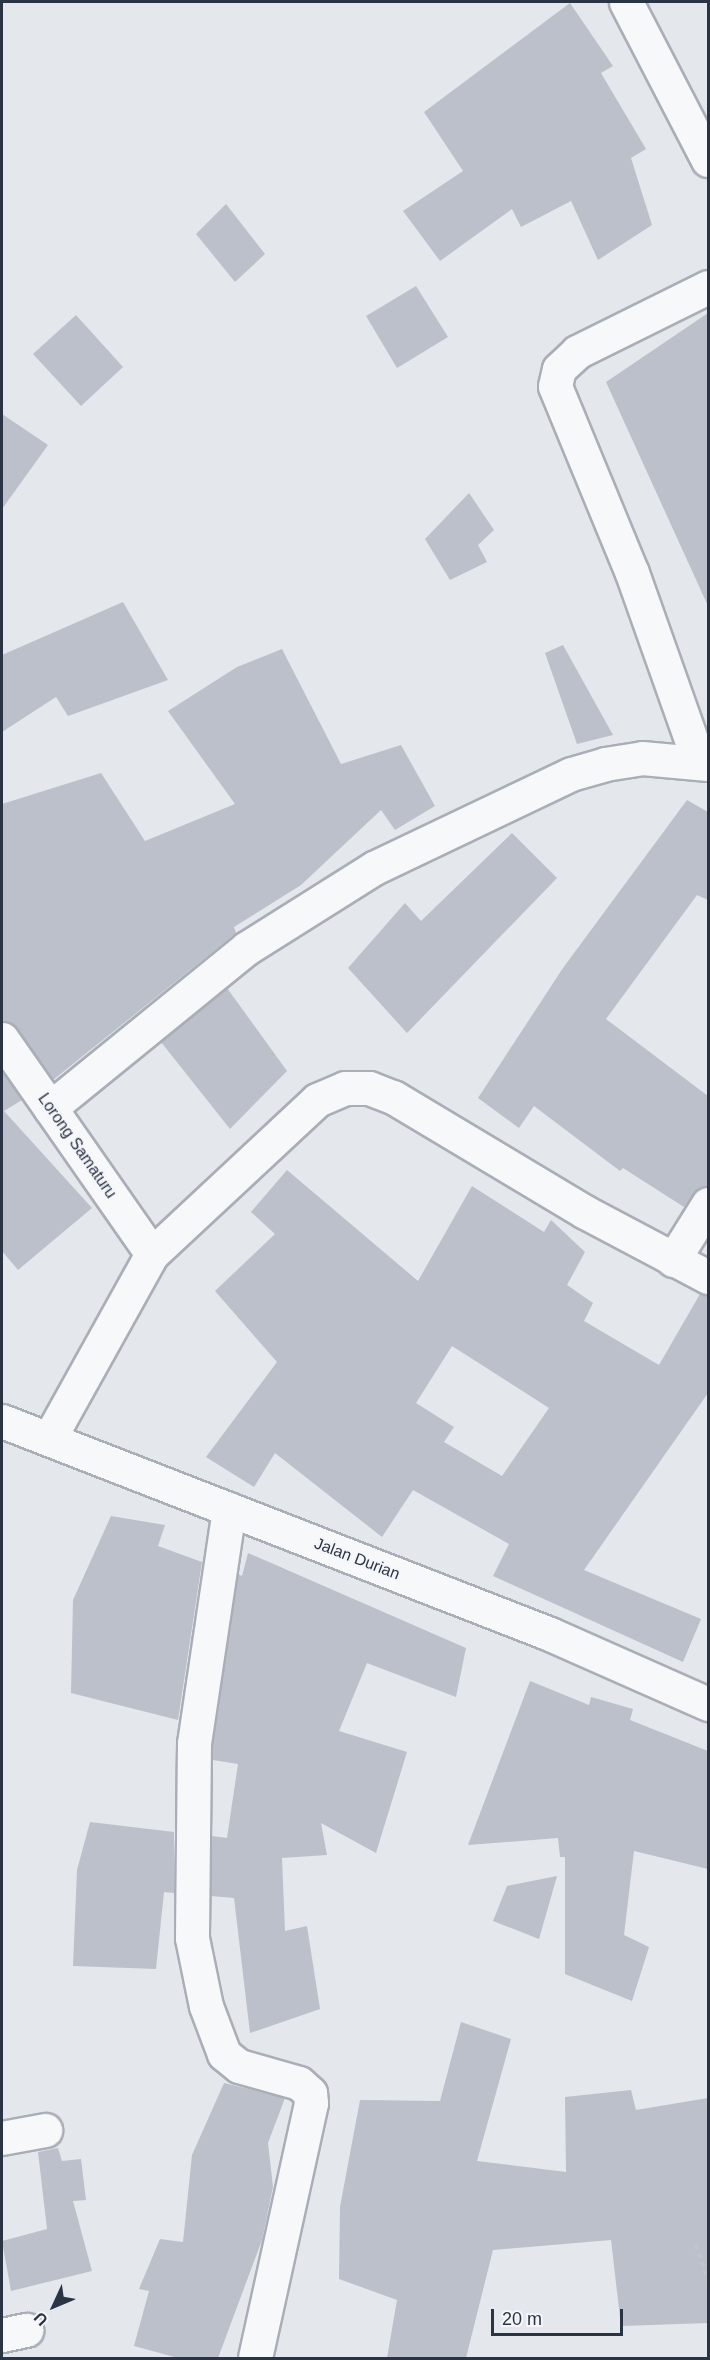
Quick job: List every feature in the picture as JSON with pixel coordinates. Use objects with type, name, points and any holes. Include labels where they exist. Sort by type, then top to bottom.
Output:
[{"type":"street","points":[[626,2],[708,160]]},
{"type":"street","points":[[50,1108],[247,948],[374,868],[571,774],[642,758],[704,763],[632,573],[555,386],[560,369],[577,352],[708,287]]},
{"type":"street","name":"Lorong Samaturu","points":[[2,1038],[152,1254]]},
{"type":"street","points":[[50,1437],[152,1254],[317,1100],[345,1088],[369,1088],[467,1137],[585,1212],[708,1277]]},
{"type":"street","points":[[673,1260],[708,1204]]},
{"type":"street","name":"Jalan Durian","points":[[2,1421],[50,1437],[550,1634],[708,1704]]},
{"type":"street","points":[[229,1509],[194,1743],[192,1938],[206,2006],[224,2054],[239,2066],[299,2083],[310,2093],[311,2103],[255,2358]]},
{"type":"street","points":[[2,2138],[45,2130]]},
{"type":"path","points":[[696,2246],[708,2280]]},
{"type":"building","points":[[570,3],[613,66],[601,73],[646,149],[631,158],[652,225],[598,260],[571,201],[521,227],[512,209],[440,261],[403,211],[463,171],[424,112]]},
{"type":"building","points":[[226,204],[265,254],[235,282],[196,234]]},
{"type":"building","points":[[416,286],[448,337],[397,368],[366,316]]},
{"type":"building","points":[[708,313],[708,606],[606,382]]},
{"type":"building","points":[[76,315],[123,367],[81,406],[33,354]]},
{"type":"building","points":[[2,414],[48,445],[2,509]]},
{"type":"building","points":[[469,493],[494,530],[478,545],[487,562],[450,580],[425,539]]},
{"type":"building","points":[[123,602],[168,680],[68,716],[56,697],[2,732],[2,655]]},
{"type":"building","points":[[563,645],[613,735],[577,744],[545,653]]},
{"type":"building","points":[[282,649],[341,764],[401,745],[435,806],[395,830],[381,810],[301,885],[234,927],[236,933],[53,1080],[17,1028],[2,1020],[2,804],[101,773],[145,841],[235,804],[168,711],[237,667]]},
{"type":"building","points":[[687,800],[708,812],[708,900],[697,895],[606,1019],[708,1096],[708,1185],[699,1188],[684,1207],[623,1168],[620,1171],[534,1106],[519,1128],[478,1098],[563,968]]},
{"type":"building","points":[[512,833],[557,878],[407,1033],[348,968],[405,903],[421,921]]},
{"type":"building","points":[[227,988],[287,1071],[230,1129],[161,1042]]},
{"type":"building","points":[[2,1071],[22,1100],[4,1111],[92,1208],[18,1270],[2,1251]]},
{"type":"building","points":[[287,1170],[418,1281],[472,1186],[544,1232],[551,1220],[585,1252],[567,1285],[593,1303],[584,1321],[659,1365],[700,1294],[708,1296],[708,1393],[584,1570],[701,1619],[683,1662],[493,1576],[509,1544],[413,1490],[382,1537],[275,1453],[254,1487],[206,1457],[277,1362],[215,1291],[275,1234],[251,1212]],"holes":[[[452,1346],[549,1408],[502,1476],[444,1442],[454,1427],[416,1403]]]},
{"type":"building","points":[[111,1516],[165,1525],[158,1546],[202,1562],[178,1720],[71,1693],[73,1600]]},
{"type":"building","points":[[248,1553],[466,1648],[456,1697],[367,1663],[339,1731],[407,1752],[376,1853],[321,1823],[327,1855],[282,1858],[285,1931],[307,1926],[320,2009],[250,2033],[234,1898],[211,1896],[212,1836],[227,1838],[238,1764],[213,1760],[213,1744],[238,1574],[242,1576]]},
{"type":"building","points":[[530,1681],[589,1705],[591,1697],[633,1709],[630,1720],[708,1751],[708,1869],[634,1851],[624,1935],[649,1947],[632,2001],[565,1974],[565,1857],[560,1857],[558,1838],[468,1845]]},
{"type":"building","points":[[90,1822],[174,1832],[174,1893],[164,1892],[156,1969],[73,1966],[77,1870]]},
{"type":"building","points":[[557,1876],[539,1939],[493,1921],[507,1886]]},
{"type":"building","points":[[461,2022],[511,2039],[477,2161],[566,2172],[565,2097],[631,2090],[636,2110],[708,2098],[708,2323],[621,2326],[611,2240],[493,2250],[466,2358],[387,2358],[397,2300],[339,2279],[340,2207],[360,2100],[440,2101]]},
{"type":"building","points":[[224,2083],[285,2098],[268,2143],[273,2187],[262,2240],[218,2358],[178,2358],[134,2346],[149,2291],[139,2289],[160,2239],[183,2242],[192,2155]]},
{"type":"building","points":[[58,2148],[62,2161],[81,2159],[86,2200],[73,2201],[92,2271],[11,2291],[2,2241],[47,2229],[38,2152]]}]
